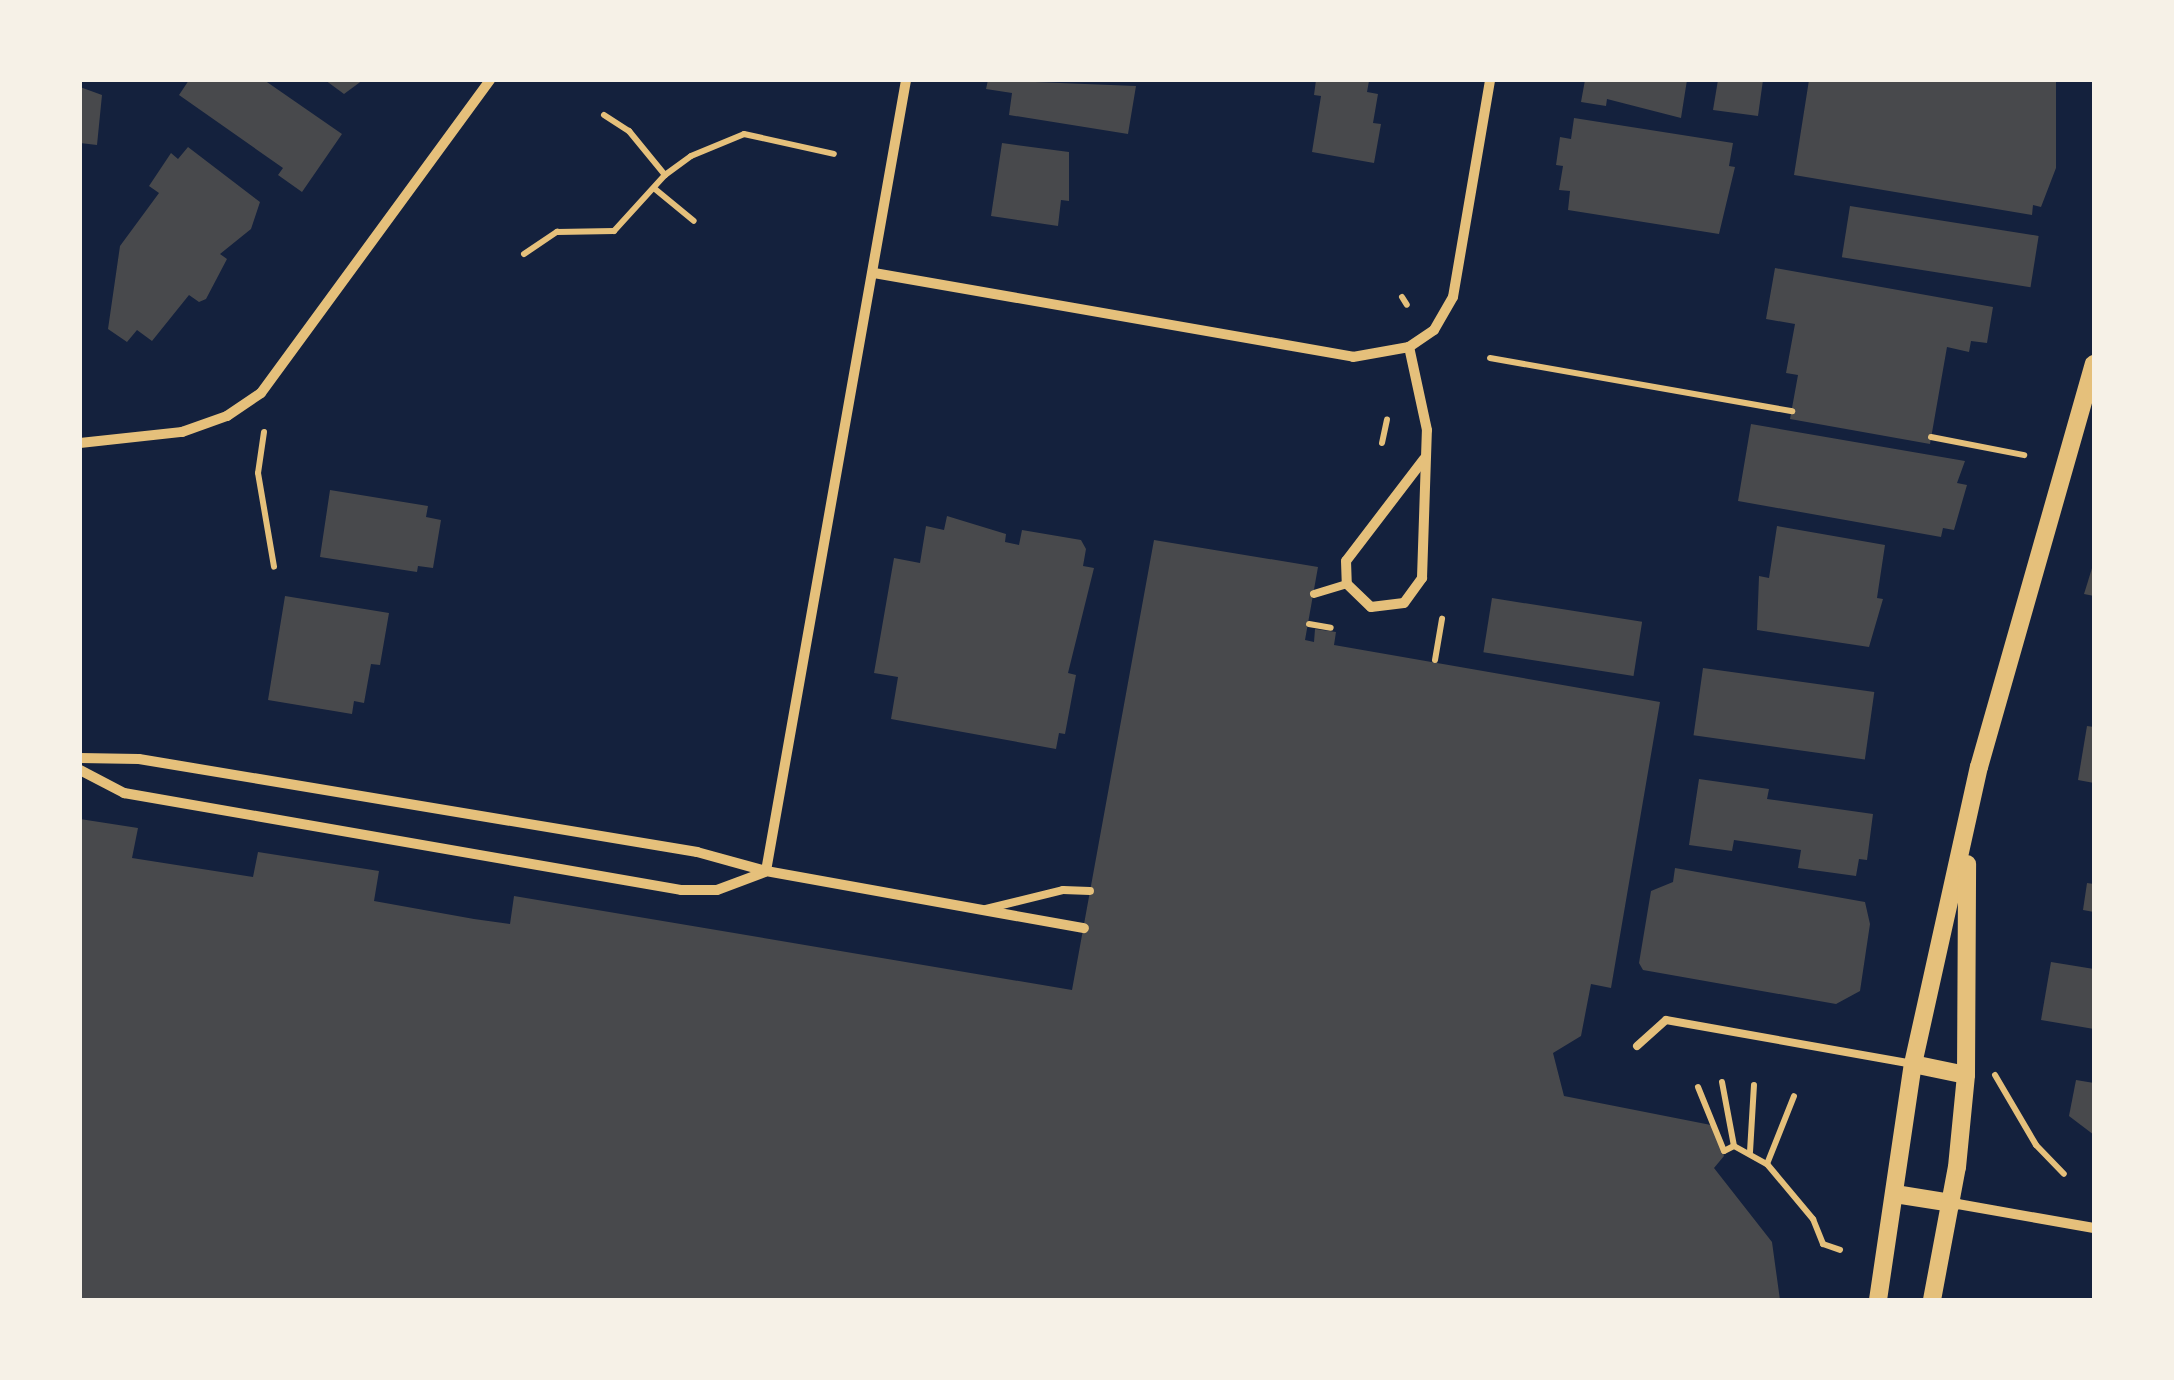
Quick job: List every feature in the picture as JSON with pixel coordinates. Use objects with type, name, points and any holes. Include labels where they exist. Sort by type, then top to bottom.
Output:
[{"type":"street","points":[[80,443],[182,432],[227,416],[261,393],[490,80]]},
{"type":"street","points":[[766,872],[906,80]]},
{"type":"street","points":[[874,273],[1353,357],[1409,347],[1434,330],[1453,297],[1490,80]]},
{"type":"street","points":[[1409,347],[1424,405],[1425,553],[1415,592],[1399,605],[1376,608],[1347,584],[1351,551],[1390,511],[1424,459]]},
{"type":"street","points":[[1878,1300],[1912,1064],[1966,844],[1989,729],[2085,427],[2094,364]]},
{"type":"street","points":[[80,758],[139,759],[670,847],[766,872],[1084,928]]},
{"type":"street","points":[[80,770],[124,794],[681,890],[716,890],[766,872]]},
{"type":"street","points":[[1932,1300],[1952,1203],[1966,1075],[1966,844]]},
{"type":"street","points":[[1912,1064],[1966,1075]]},
{"type":"street","points":[[1894,1194],[2094,1228]]},
{"type":"lane","points":[[1314,594],[1347,584]]},
{"type":"lane","points":[[977,911],[1062,890],[1090,891]]},
{"type":"lane","points":[[1637,1046],[1666,1020],[1912,1064]]},
{"type":"path","points":[[604,115],[629,130],[665,175]]},
{"type":"path","points":[[524,254],[557,232],[614,231],[665,175],[744,134],[834,154]]},
{"type":"path","points":[[654,189],[694,221]]},
{"type":"path","points":[[1402,297],[1407,305]]},
{"type":"path","points":[[1490,358],[1792,412]]},
{"type":"path","points":[[1382,443],[1388,420]]},
{"type":"path","points":[[264,432],[258,473],[274,567]]},
{"type":"path","points":[[1931,438],[2024,454]]},
{"type":"path","points":[[1434,660],[1442,619]]},
{"type":"path","points":[[1309,624],[1331,628]]},
{"type":"path","points":[[1994,1074],[2036,1144],[2064,1174]]},
{"type":"path","points":[[1722,1082],[1734,1146]]},
{"type":"path","points":[[1750,1152],[1754,1085]]},
{"type":"path","points":[[1698,1087],[1724,1151],[1734,1146],[1768,1164],[1814,1219],[1823,1244],[1840,1250]]},
{"type":"path","points":[[1768,1164],[1794,1096]]},
{"type":"building","points":[[189,80],[264,80],[342,134],[302,192],[278,175],[283,168],[179,95]]},
{"type":"building","points":[[325,80],[363,80],[344,94]]},
{"type":"building","points":[[988,80],[1136,86],[1128,134],[1009,115],[1012,93],[986,89]]},
{"type":"building","points":[[1316,80],[1369,81],[1367,92],[1378,94],[1373,123],[1381,124],[1374,163],[1312,152],[1321,96],[1314,95]]},
{"type":"building","points":[[1585,80],[1687,80],[1681,118],[1607,99],[1606,106],[1581,102]]},
{"type":"building","points":[[1718,80],[1763,80],[1758,116],[1713,110]]},
{"type":"building","points":[[1809,80],[2056,80],[2056,168],[2041,207],[2033,205],[2032,215],[1794,175]]},
{"type":"building","points":[[80,87],[102,95],[97,145],[80,143]]},
{"type":"building","points":[[1574,118],[1733,143],[1729,166],[1735,167],[1719,234],[1568,210],[1570,191],[1559,190],[1563,166],[1556,165],[1560,137],[1571,139]]},
{"type":"building","points":[[1002,143],[1069,152],[1069,201],[1061,200],[1058,226],[991,216]]},
{"type":"building","points":[[188,147],[260,202],[251,229],[220,254],[227,259],[206,299],[199,302],[189,295],[152,341],[137,330],[127,342],[108,329],[120,246],[159,193],[149,186],[171,153],[178,159]]},
{"type":"building","points":[[1850,206],[2039,236],[2031,287],[1842,257]]},
{"type":"building","points":[[1775,268],[1993,307],[1987,343],[1971,341],[1969,352],[1947,347],[1930,444],[1790,419],[1798,375],[1786,373],[1795,324],[1766,319]]},
{"type":"building","points":[[1751,424],[1965,461],[1957,483],[1967,485],[1954,530],[1943,528],[1941,537],[1738,501]]},
{"type":"building","points":[[330,490],[428,506],[426,517],[441,520],[433,568],[418,566],[417,572],[320,557]]},
{"type":"building","points":[[947,516],[1006,534],[1005,542],[1019,545],[1022,530],[1081,540],[1086,549],[1083,566],[1094,568],[1068,673],[1076,675],[1065,734],[1059,733],[1056,749],[891,719],[898,677],[874,673],[894,558],[920,563],[926,526],[944,530]]},
{"type":"building","points":[[1777,526],[1885,545],[1877,598],[1883,599],[1869,647],[1757,630],[1759,576],[1769,578]]},
{"type":"building","points":[[1154,540],[1318,567],[1305,640],[1314,642],[1315,629],[1336,632],[1334,645],[1660,702],[1611,988],[1591,984],[1581,1036],[1553,1053],[1564,1096],[1711,1125],[1724,1156],[1714,1168],[1772,1242],[1780,1300],[80,1300],[80,819],[138,828],[132,858],[253,877],[258,852],[379,871],[374,901],[474,919],[510,924],[514,896],[1072,990]]},
{"type":"building","points":[[2094,565],[2094,596],[2084,594]]},
{"type":"building","points":[[285,596],[389,613],[380,665],[371,664],[364,703],[354,701],[352,714],[268,700]]},
{"type":"building","points":[[1492,598],[1642,622],[1634,676],[1483,652]]},
{"type":"building","points":[[1703,668],[1874,692],[1865,759],[1694,735]]},
{"type":"building","points":[[2087,726],[2094,727],[2094,783],[2078,780]]},
{"type":"building","points":[[1699,779],[1769,789],[1767,799],[1873,814],[1867,860],[1859,859],[1856,876],[1798,868],[1801,850],[1734,840],[1732,851],[1689,845]]},
{"type":"building","points":[[1675,868],[1865,902],[1870,924],[1860,991],[1836,1004],[1643,970],[1639,963],[1651,891],[1673,882]]},
{"type":"building","points":[[2087,883],[2094,884],[2094,912],[2083,910]]},
{"type":"building","points":[[2051,962],[2094,969],[2094,1029],[2041,1020]]},
{"type":"building","points":[[2076,1080],[2094,1083],[2094,1135],[2069,1116]]}]
